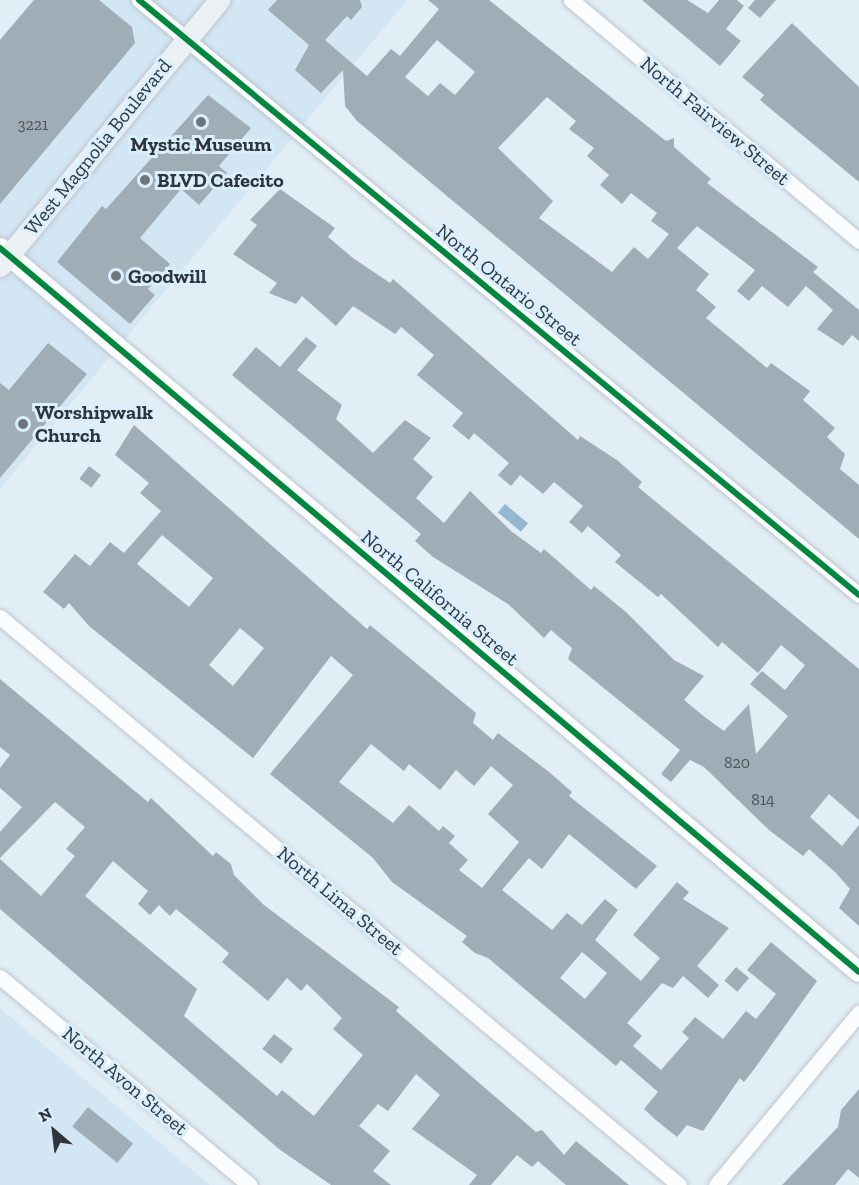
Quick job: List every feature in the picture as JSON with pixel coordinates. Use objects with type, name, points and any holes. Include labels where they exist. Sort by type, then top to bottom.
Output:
[{"type":"main road","name":"West Magnolia Boulevard","points":[[3,257],[219,0]]},
{"type":"street","name":"North Ontario Street","points":[[139,0],[859,595]]},
{"type":"street","name":"North Fairview Street","points":[[571,0],[859,241]]},
{"type":"street","name":"North California Street","points":[[3,257],[859,972]]},
{"type":"street","name":"North Lima Street","points":[[0,617],[679,1185]]},
{"type":"street","name":"North Avon Street","points":[[0,977],[250,1185]]},
{"type":"street","points":[[716,1185],[859,1013]]},
{"type":"shaded area","points":[[33,0],[407,0],[0,489],[0,39]]},
{"type":"shaded area","points":[[0,1008],[210,1185],[0,1185]]},
{"type":"water","points":[[505,504],[528,523],[521,532],[498,512]]},
{"type":"building","points":[[34,0],[99,0],[132,27],[135,43],[0,204],[0,40]]},
{"type":"building","points":[[277,0],[360,0],[362,7],[351,20],[347,16],[325,40],[367,76],[391,49],[400,56],[439,9],[428,0],[489,0],[666,141],[674,138],[674,147],[711,179],[707,183],[818,267],[813,272],[859,310],[859,341],[852,335],[843,346],[817,329],[833,310],[806,286],[788,307],[762,286],[749,301],[737,291],[755,270],[697,226],[677,248],[709,274],[696,290],[716,307],[706,318],[767,368],[771,363],[810,391],[803,400],[835,428],[827,437],[845,454],[840,469],[859,485],[859,539],[357,121],[345,106],[343,70],[321,93],[295,70],[309,45],[268,10]],"holes":[[[437,40],[475,72],[455,95],[440,83],[428,96],[405,77]],[[547,97],[576,121],[569,129],[594,148],[587,156],[609,175],[600,185],[622,204],[631,193],[657,213],[651,221],[669,234],[648,259],[634,247],[612,272],[539,218],[553,201],[498,148]]]},
{"type":"building","points":[[642,0],[687,0],[708,13],[719,0],[737,0],[744,6],[726,29],[741,41],[720,66]]},
{"type":"building","points":[[755,0],[776,0],[760,18],[748,8]]},
{"type":"building","points":[[792,23],[859,87],[859,182],[760,100],[764,95],[742,77]]},
{"type":"building","points":[[208,95],[251,128],[219,166],[227,173],[199,205],[181,189],[140,238],[170,264],[148,289],[155,295],[130,324],[57,262],[102,206],[106,209]]},
{"type":"building","points":[[280,189],[335,228],[328,237],[353,258],[390,283],[393,279],[578,440],[580,436],[617,460],[642,482],[638,487],[859,669],[859,820],[829,794],[810,817],[842,846],[859,825],[859,926],[839,908],[850,889],[809,849],[803,856],[769,830],[704,767],[690,760],[671,782],[661,774],[680,750],[568,659],[572,648],[551,630],[544,638],[508,604],[433,557],[415,541],[421,534],[232,375],[256,347],[280,367],[306,337],[317,346],[297,370],[342,405],[336,419],[373,453],[405,420],[431,438],[413,459],[433,477],[416,498],[444,523],[470,491],[511,531],[541,553],[544,549],[591,590],[594,586],[626,612],[674,660],[704,676],[684,700],[706,718],[724,731],[749,704],[756,754],[788,716],[750,684],[762,671],[785,690],[805,665],[781,645],[758,673],[722,642],[718,647],[661,594],[658,597],[615,562],[621,555],[588,526],[582,533],[569,522],[583,506],[554,482],[543,494],[520,475],[511,486],[498,475],[509,463],[474,433],[469,440],[452,426],[463,413],[417,375],[434,355],[401,327],[395,334],[353,306],[336,326],[302,296],[296,304],[269,293],[277,283],[233,254],[257,225],[250,220]]},
{"type":"building","name":"Worshipwalk Church","points":[[48,343],[87,374],[0,478],[0,383],[9,390]]},
{"type":"building","points":[[134,425],[367,629],[370,625],[476,713],[473,723],[493,740],[498,733],[549,772],[572,792],[569,796],[657,866],[636,889],[569,834],[542,869],[529,858],[502,890],[552,930],[567,913],[582,925],[605,899],[618,910],[595,940],[641,981],[660,958],[633,935],[677,882],[689,892],[683,899],[729,928],[697,966],[719,985],[708,998],[683,976],[673,988],[662,983],[627,1023],[642,1036],[633,1046],[661,1070],[689,1038],[682,1032],[695,1017],[723,1039],[746,1011],[756,1019],[776,994],[747,970],[771,942],[817,981],[755,1068],[744,1082],[740,1078],[703,1131],[687,1125],[677,1137],[657,1121],[644,1109],[658,1092],[621,1060],[616,1066],[488,958],[475,953],[462,942],[467,936],[392,882],[373,858],[270,774],[353,675],[331,656],[253,758],[89,626],[69,603],[64,609],[43,592],[75,554],[90,566],[110,542],[124,553],[161,511],[140,493],[149,483],[115,455]],"holes":[[[162,535],[213,578],[189,607],[137,564]],[[240,628],[264,648],[233,686],[209,665]],[[371,744],[404,771],[409,764],[440,790],[456,770],[474,786],[491,766],[513,785],[488,814],[519,842],[482,888],[459,870],[468,860],[449,843],[455,836],[443,826],[439,831],[409,805],[393,823],[339,782]],[[582,952],[607,973],[585,999],[560,978]]]},
{"type":"building","points":[[89,466],[101,475],[91,488],[79,479]]},
{"type":"building","points":[[0,679],[148,802],[151,798],[213,856],[216,852],[231,864],[234,875],[264,905],[399,1007],[396,1011],[536,1132],[542,1130],[564,1155],[576,1141],[629,1185],[566,1185],[538,1161],[532,1167],[517,1155],[491,1185],[469,1185],[477,1175],[412,1129],[440,1095],[416,1074],[388,1111],[378,1104],[359,1126],[390,1151],[373,1171],[391,1185],[331,1185],[279,1149],[0,909],[0,859],[41,896],[75,856],[66,849],[85,827],[55,802],[0,858],[0,832],[22,807],[0,788],[0,768],[10,755],[0,747]],"holes":[[[113,861],[148,891],[138,904],[150,915],[159,905],[170,916],[176,909],[229,953],[222,962],[268,1001],[287,978],[301,991],[307,984],[342,1018],[333,1029],[363,1055],[314,1116],[282,1090],[277,1096],[184,1016],[197,989],[85,896]]]},
{"type":"building","points":[[736,967],[749,978],[737,992],[724,981]]},
{"type":"building","points":[[274,1034],[293,1049],[281,1064],[262,1049]]},
{"type":"building","points":[[859,1089],[859,1178],[848,1169],[835,1185],[782,1185],[838,1127],[841,1110]]},
{"type":"building","points":[[88,1107],[133,1144],[117,1163],[72,1126]]},
{"type":"cycle path","points":[[139,0],[859,595]]},
{"type":"cycle path","points":[[0,248],[859,972]]},
{"type":"place","name":"Mystic Museum","points":[[201,122]]},
{"type":"place","name":"BLVD Cafecito","points":[[145,180]]},
{"type":"place","name":"Goodwill","points":[[116,276]]},
{"type":"place","name":"Worshipwalk Church","points":[[23,424]]}]
